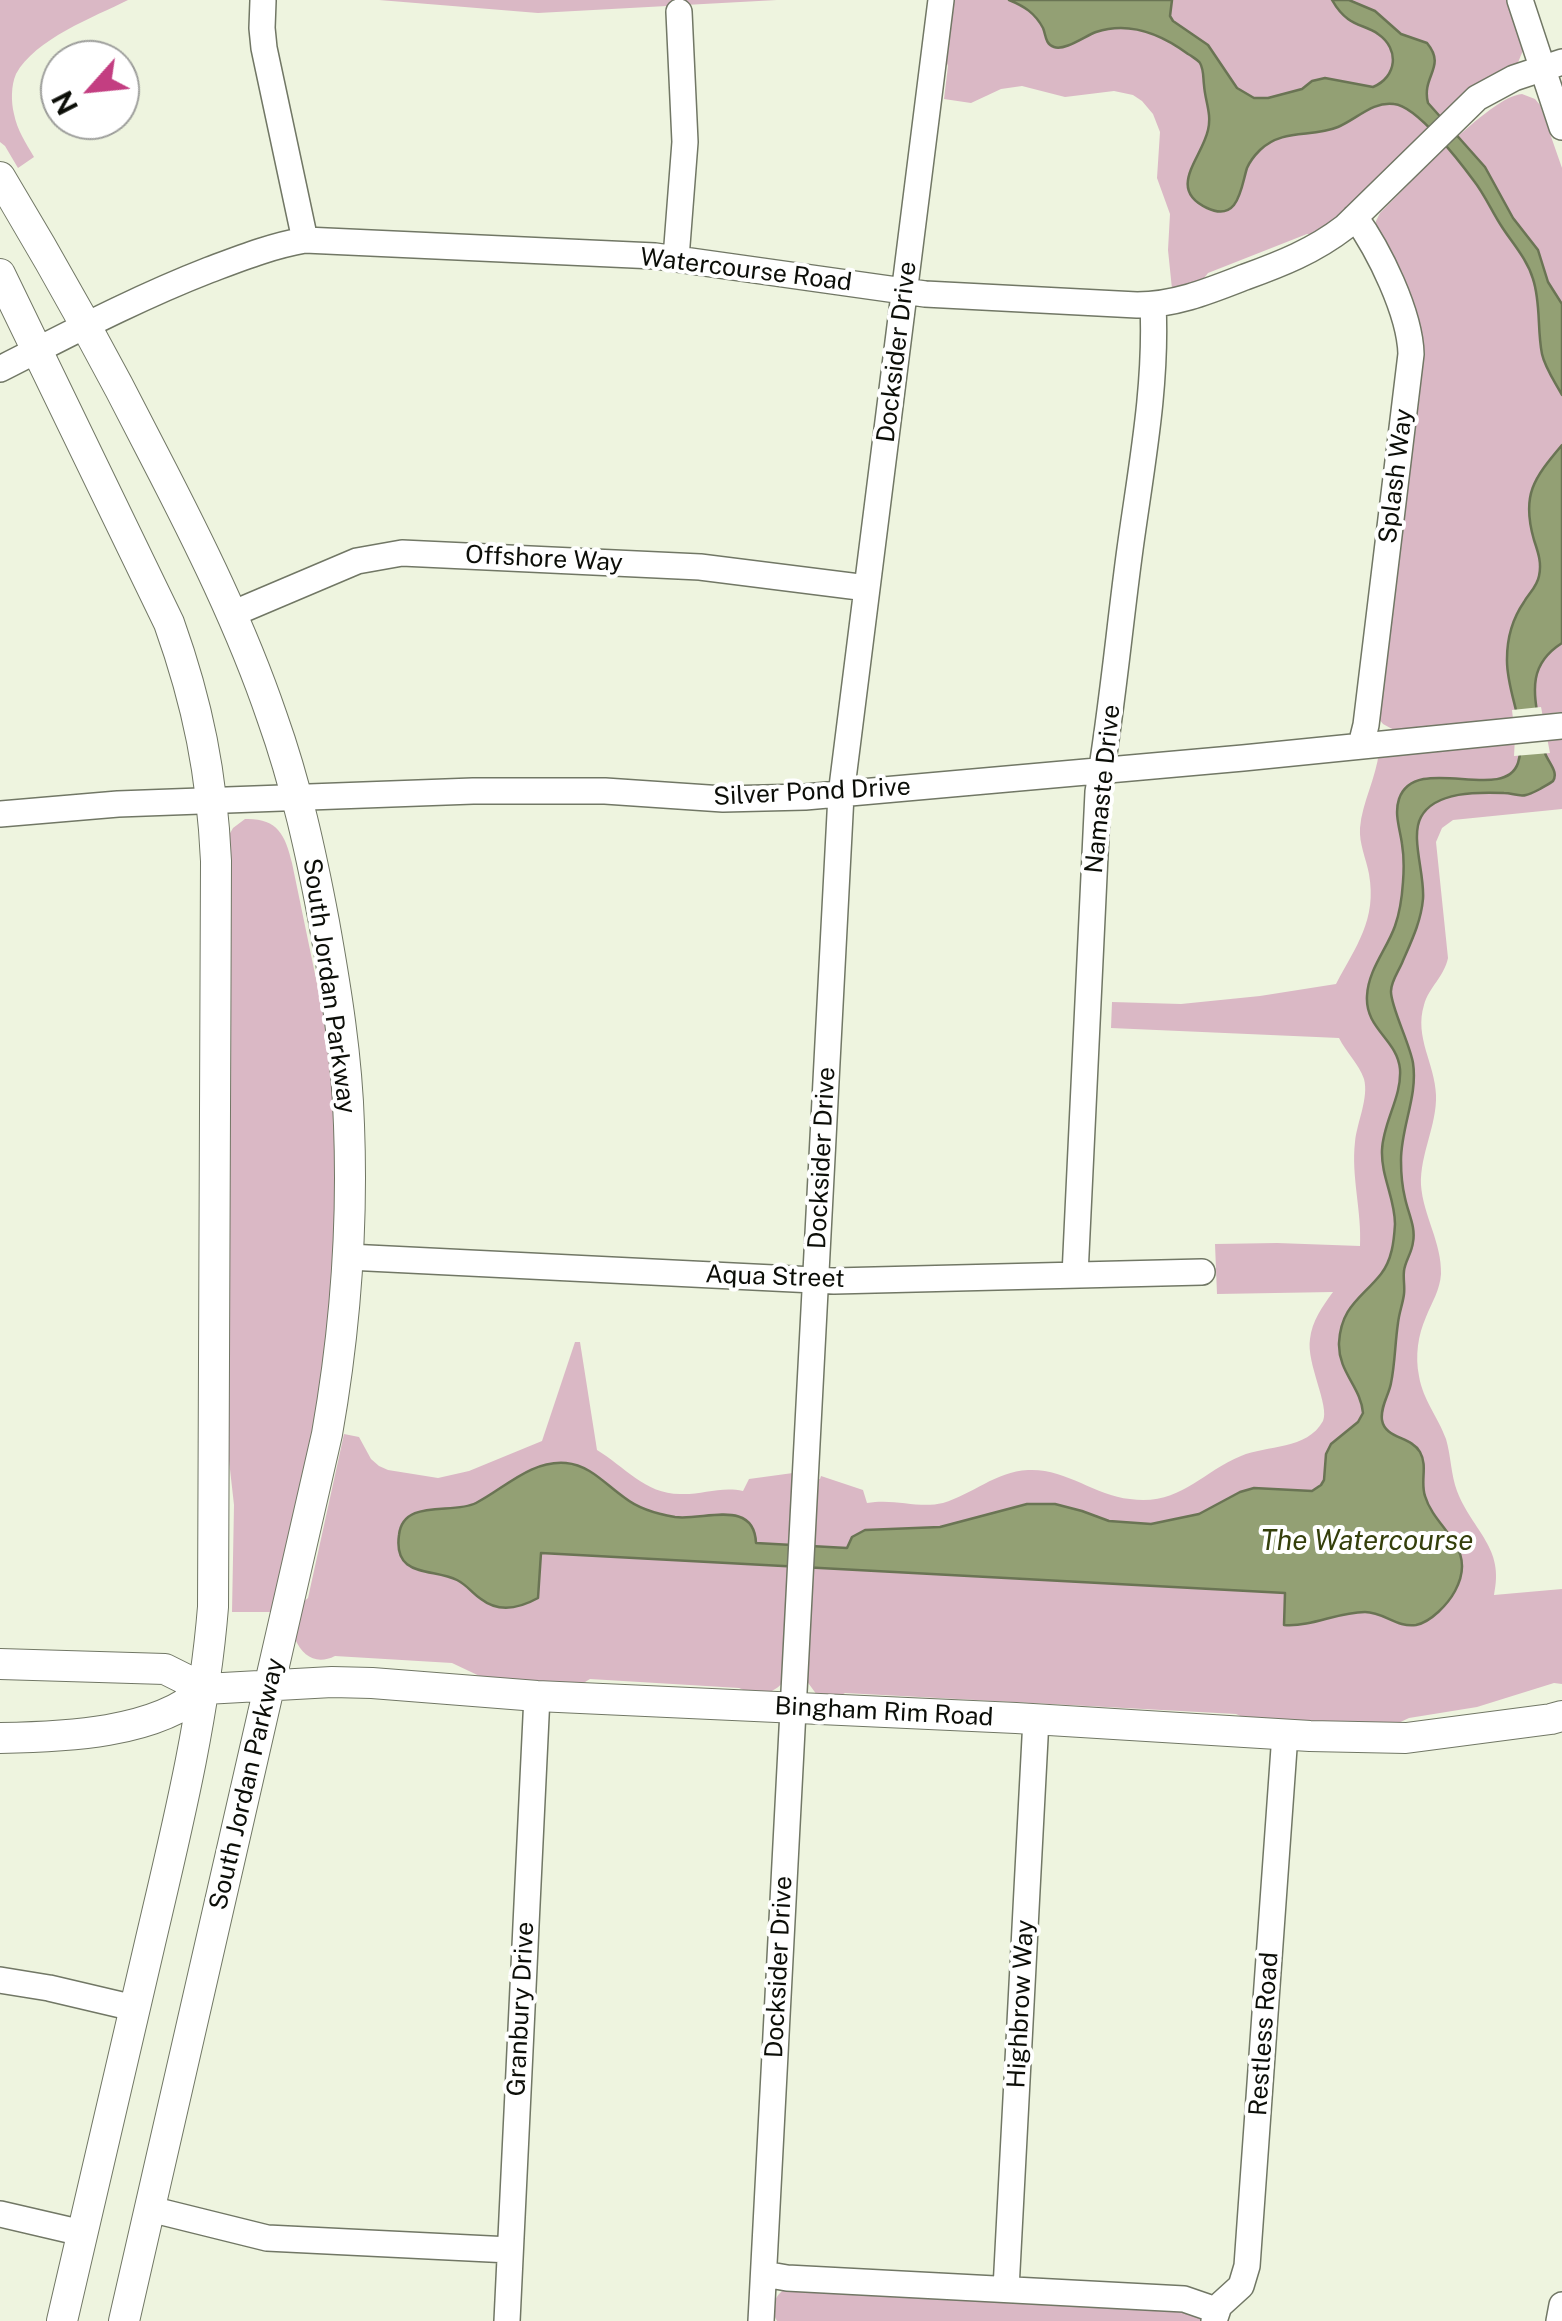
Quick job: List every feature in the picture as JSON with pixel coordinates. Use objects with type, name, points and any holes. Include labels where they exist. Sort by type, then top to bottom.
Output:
[{"type":"street","name":"Docksider Drive","points":[[762,2321],[841,795],[942,0]]},
{"type":"street","points":[[1520,0],[1552,65],[1562,128]]},
{"type":"street","points":[[263,1],[264,48],[305,240]]},
{"type":"street","points":[[676,258],[685,142],[679,12]]},
{"type":"street","name":"Watercourse Road","points":[[0,369],[86,324],[245,256],[305,240],[676,258],[925,294],[1153,305],[1201,294],[1294,259],[1333,236],[1487,91],[1552,65]]},
{"type":"street","name":"South Jordan Parkway","points":[[0,177],[86,324],[196,536],[272,717],[312,854],[342,1032],[350,1124],[348,1258],[327,1434],[124,2321]]},
{"type":"street","name":"Splash Way","points":[[1355,217],[1383,265],[1408,332],[1411,354],[1361,746]]},
{"type":"street","points":[[0,274],[169,623],[200,728],[213,802],[216,861],[213,1607],[205,1689],[62,2321]]},
{"type":"street","name":"Namaste Drive","points":[[1074,1275],[1098,792],[1153,375],[1153,305]]},
{"type":"street","name":"Offshore Way","points":[[232,614],[357,561],[402,553],[700,567],[867,588]]},
{"type":"street","name":"Silver Pond Drive","points":[[0,814],[118,804],[527,790],[781,799],[1559,726]]},
{"type":"street","name":"Aqua Street","points":[[348,1258],[815,1280],[1202,1272]]},
{"type":"street","name":"Bingham Rim Road","points":[[0,1664],[165,1670],[205,1689],[372,1683],[537,1696],[1285,1734],[1406,1738],[1562,1716]]},
{"type":"street","name":"Bingham Rim Road","points":[[0,1738],[105,1730],[175,1710],[205,1689]]},
{"type":"street","name":"Granbury Drive","points":[[507,2321],[537,1696]]},
{"type":"street","name":"Highbrow Way","points":[[1006,2288],[1036,1719]]},
{"type":"street","name":"Restless Road","points":[[1215,2316],[1241,2286],[1247,2266],[1285,1734]]},
{"type":"street","points":[[0,1980],[134,2008]]},
{"type":"street","points":[[150,2209],[267,2238],[510,2250]]},
{"type":"street","points":[[0,2214],[82,2233]]},
{"type":"street","points":[[764,2274],[1184,2298],[1215,2316]]},
{"type":"street","points":[[1559,2321],[1562,2305]]},
{"type":"shaded area","points":[[0,0],[128,0],[51,40],[40,40],[40,48],[16,74],[12,94],[14,114],[34,157],[18,168],[0,142]]},
{"type":"shaded area","points":[[379,0],[777,0],[538,13]]},
{"type":"shaded area","points":[[951,0],[1510,0],[1524,48],[1517,65],[1344,215],[1315,235],[1307,234],[1208,273],[1201,282],[1172,289],[1170,214],[1157,178],[1160,132],[1153,114],[1133,95],[1114,91],[1065,97],[1022,86],[1001,89],[971,103],[944,99]]},
{"type":"shaded area","points":[[1522,94],[1540,105],[1562,168],[1562,712],[1394,730],[1379,719],[1420,393],[1376,221],[1428,164],[1470,126],[1490,110]]},
{"type":"shaded area","points":[[1562,734],[1562,809],[1453,820],[1442,828],[1436,842],[1448,958],[1426,999],[1422,1017],[1436,1095],[1421,1185],[1439,1251],[1441,1274],[1421,1331],[1417,1361],[1424,1393],[1446,1439],[1457,1491],[1486,1540],[1495,1564],[1494,1595],[1562,1589],[1562,1684],[1554,1683],[1477,1707],[1409,1718],[1394,1725],[845,1693],[838,1697],[817,1695],[806,1680],[816,1479],[821,1476],[863,1490],[867,1503],[943,1503],[1005,1475],[1028,1470],[1054,1473],[1117,1497],[1147,1500],[1176,1493],[1241,1456],[1297,1442],[1323,1421],[1310,1339],[1315,1320],[1333,1292],[1217,1294],[1215,1244],[1360,1246],[1354,1155],[1365,1094],[1362,1074],[1339,1038],[1111,1028],[1112,1002],[1181,1004],[1336,984],[1363,932],[1370,905],[1369,874],[1360,828],[1379,752]]},
{"type":"shaded area","points":[[245,819],[265,821],[278,830],[292,863],[332,1056],[338,1208],[322,1391],[274,1612],[232,1612],[234,1505],[225,1425],[229,835]]},
{"type":"shaded area","points":[[575,1342],[580,1342],[597,1450],[645,1484],[680,1494],[743,1491],[749,1479],[793,1473],[783,1682],[774,1690],[757,1693],[739,1688],[590,1679],[580,1685],[488,1680],[452,1663],[335,1656],[322,1660],[306,1655],[295,1639],[302,1603],[308,1598],[344,1434],[359,1437],[371,1459],[388,1470],[438,1478],[469,1471],[542,1441]]},
{"type":"shaded area","points":[[789,2286],[1184,2304],[1206,2321],[777,2321],[775,2301]]},
{"type":"water","points":[[1009,0],[1172,0],[1173,21],[1208,45],[1237,88],[1254,98],[1302,89],[1325,78],[1373,87],[1387,77],[1393,62],[1385,40],[1348,19],[1332,0],[1349,0],[1375,11],[1401,34],[1427,43],[1435,59],[1428,103],[1485,167],[1513,218],[1538,250],[1548,282],[1562,304],[1562,395],[1542,354],[1537,297],[1527,265],[1474,181],[1414,114],[1394,104],[1379,105],[1338,127],[1269,143],[1247,168],[1232,207],[1226,211],[1207,208],[1189,192],[1188,182],[1209,124],[1199,62],[1167,41],[1132,29],[1108,29],[1054,47],[1047,42],[1033,14]]},
{"type":"water","name":"The Watercourse","points":[[1562,445],[1562,643],[1544,660],[1535,689],[1543,746],[1555,778],[1526,795],[1470,793],[1447,798],[1428,808],[1421,817],[1417,835],[1422,907],[1391,988],[1413,1063],[1401,1160],[1414,1236],[1404,1271],[1392,1376],[1382,1420],[1388,1431],[1420,1452],[1425,1496],[1459,1551],[1461,1576],[1452,1596],[1438,1612],[1416,1625],[1365,1612],[1284,1625],[1285,1593],[541,1553],[538,1598],[502,1607],[488,1603],[457,1580],[408,1565],[399,1549],[399,1535],[409,1516],[476,1503],[530,1470],[553,1463],[583,1467],[630,1502],[655,1513],[675,1517],[737,1516],[753,1529],[756,1543],[847,1548],[852,1537],[865,1530],[940,1527],[1027,1504],[1055,1504],[1109,1521],[1151,1524],[1199,1514],[1254,1488],[1312,1491],[1321,1485],[1331,1444],[1363,1413],[1342,1363],[1341,1330],[1348,1311],[1385,1269],[1394,1237],[1394,1214],[1382,1150],[1400,1069],[1393,1050],[1371,1017],[1367,996],[1400,904],[1404,863],[1397,816],[1399,799],[1408,786],[1422,779],[1496,779],[1510,774],[1518,763],[1521,737],[1508,672],[1508,644],[1517,615],[1540,571],[1530,524],[1530,499],[1537,478]]},
{"type":"pier","points":[[1541,707],[1550,753],[1514,756],[1512,710]]}]
